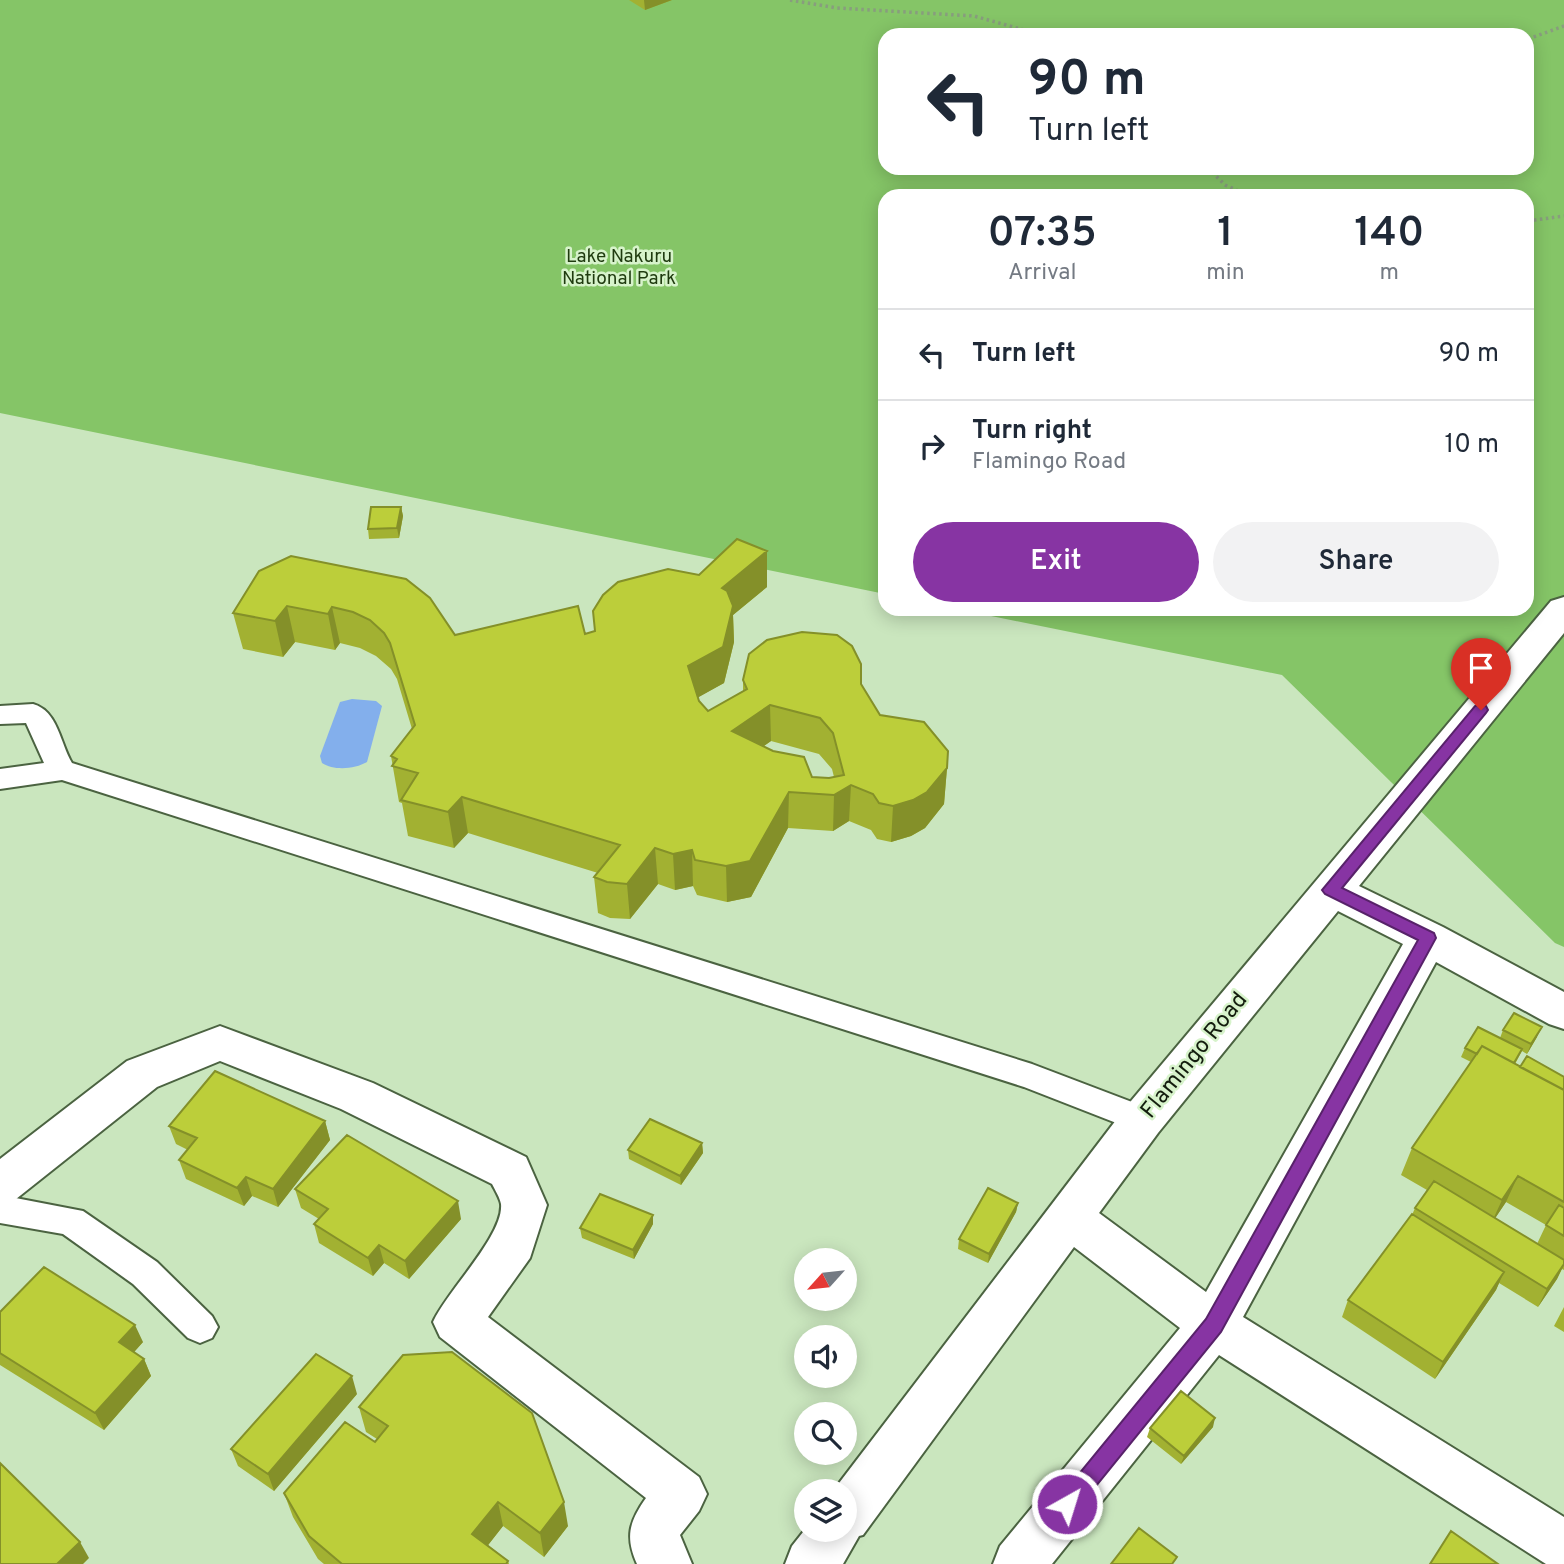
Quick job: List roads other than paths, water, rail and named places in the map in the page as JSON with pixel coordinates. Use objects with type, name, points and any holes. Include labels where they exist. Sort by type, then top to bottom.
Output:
[{"type":"street","name":"Flamingo Road","points":[[857,1501],[1142,1120],[1564,610]]},
{"type":"street","points":[[1331,890],[1428,938],[1564,1012]]},
{"type":"street","points":[[1019,1564],[1213,1325],[1428,938]]},
{"type":"street","points":[[0,1185],[142,1074],[220,1043],[357,1096],[510,1171],[524,1205],[513,1244],[457,1322],[681,1494],[655,1527],[653,1540],[657,1554],[666,1564]]},
{"type":"street","points":[[1069,1217],[1213,1325],[1564,1546]]},
{"type":"street","points":[[811,1564],[827,1542]]},
{"type":"lane","points":[[0,715],[33,713],[45,726],[53,757],[62,770]]},
{"type":"lane","points":[[0,779],[62,770],[1032,1077],[1142,1120]]},
{"type":"lane","points":[[0,1209],[71,1221],[145,1273],[201,1327]]},
{"type":"water","points":[[352,699],[376,701],[382,706],[367,762],[344,768],[327,766],[322,763],[320,756],[340,702]]},
{"type":"park label","name":"Lake Nakuru National Park","points":[[619,268]]}]
